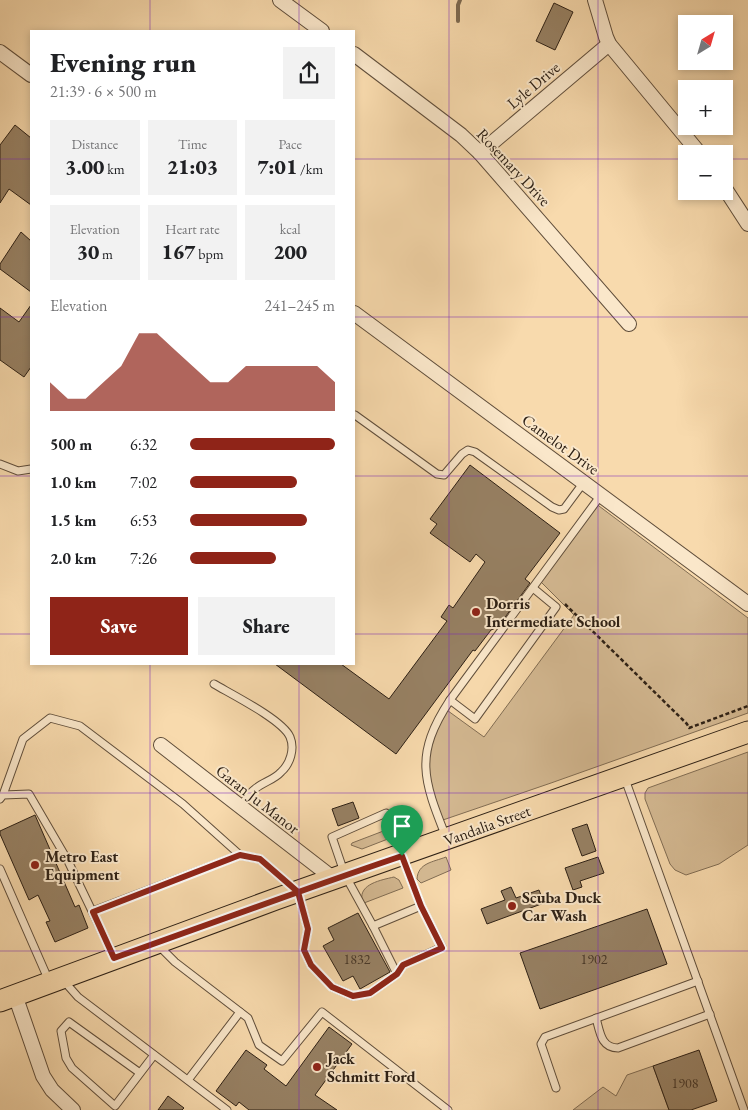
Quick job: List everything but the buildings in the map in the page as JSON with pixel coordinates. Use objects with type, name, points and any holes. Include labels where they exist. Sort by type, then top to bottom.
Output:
[{"type":"main road","name":"Vandalia Street","points":[[7,998],[748,732]]},
{"type":"street","points":[[280,0],[321,30]]},
{"type":"street","points":[[595,0],[609,44],[693,145]]},
{"type":"street","name":"Lyle Drive","points":[[480,153],[609,44]]},
{"type":"street","points":[[0,52],[30,74]]},
{"type":"street","name":"Rosemary Drive","points":[[355,55],[461,135],[480,153],[629,324]]},
{"type":"street","points":[[732,200],[748,224]]},
{"type":"street","name":"Camelot Drive","points":[[355,313],[748,604]]},
{"type":"street","name":"Garan Ju Manor","points":[[161,745],[240,807],[340,877]]},
{"type":"street","points":[[7,998],[43,1076],[52,1090],[73,1110]]},
{"type":"lane","points":[[355,415],[437,474],[444,475],[462,454],[468,450],[475,452],[552,508],[564,509],[584,482]]},
{"type":"lane","points":[[0,464],[18,471],[30,469]]},
{"type":"lane","points":[[446,839],[428,788],[426,758],[432,732],[450,700],[601,495]]},
{"type":"lane","points":[[450,700],[474,719],[556,608],[533,588]]},
{"type":"lane","points":[[214,684],[266,715],[290,735],[292,745],[291,756],[286,766],[274,778],[254,788],[240,807]]},
{"type":"lane","points":[[114,958],[68,861],[29,794],[2,797],[23,739],[50,718],[80,726],[183,804],[240,855],[260,859],[298,892],[308,929],[304,950],[311,965],[332,987],[353,996],[370,993],[397,974],[403,965],[442,948],[421,906],[410,852],[386,813],[332,837],[340,877],[373,926],[397,974]]},
{"type":"lane","points":[[624,776],[744,1110]]},
{"type":"lane","points":[[93,912],[240,855]]},
{"type":"lane","points":[[0,869],[55,980],[227,1110]]},
{"type":"lane","points":[[373,926],[421,906]]},
{"type":"lane","points":[[156,943],[175,962],[248,1018],[259,1045],[282,1061],[322,1012],[448,1110]]},
{"type":"lane","points":[[556,1088],[541,1044],[545,1037],[698,981]]},
{"type":"lane","points":[[188,1080],[240,1012]]},
{"type":"lane","points":[[596,1018],[604,1044],[609,1047],[618,1048],[710,1014]]},
{"type":"lane","points":[[140,1073],[69,1022],[61,1031],[66,1058],[72,1068],[115,1106],[154,1055]]},
{"type":"path","points":[[560,600],[689,728],[748,706]]},
{"type":"shaded area","points":[[595,503],[748,618],[748,713],[440,821],[425,758],[444,708],[484,737],[574,615],[539,580]]},
{"type":"shaded area","points":[[748,752],[748,845],[719,864],[686,875],[675,870],[670,864],[645,799],[645,793],[648,788]]},
{"type":"shaded area","points":[[386,830],[391,832],[393,837],[362,849],[351,845],[352,843]]},
{"type":"shaded area","points":[[446,857],[451,870],[421,883],[417,879],[423,866]]},
{"type":"shaded area","points":[[394,877],[399,880],[403,888],[364,903],[362,895],[367,886],[377,881]]},
{"type":"shaded area","points":[[653,1066],[669,1110],[573,1110],[603,1087],[616,1096],[627,1075]]},
{"type":"waterway","points":[[458,21],[458,5],[460,0]]},
{"type":"place","name":"Dorris Intermediate School","points":[[476,612]]},
{"type":"place","name":"Metro East Equipment","points":[[35,865]]},
{"type":"place","name":"Scuba Duck Car Wash","points":[[512,906]]},
{"type":"place","name":"Jack Schmitt Ford","points":[[317,1067]]},
{"type":"route","points":[[402,856],[298,892],[114,958],[93,912],[240,855],[260,859],[298,892],[308,929],[304,950],[311,965],[332,987],[353,996],[370,993],[397,974],[403,965],[442,948],[421,906],[402,856]]}]
